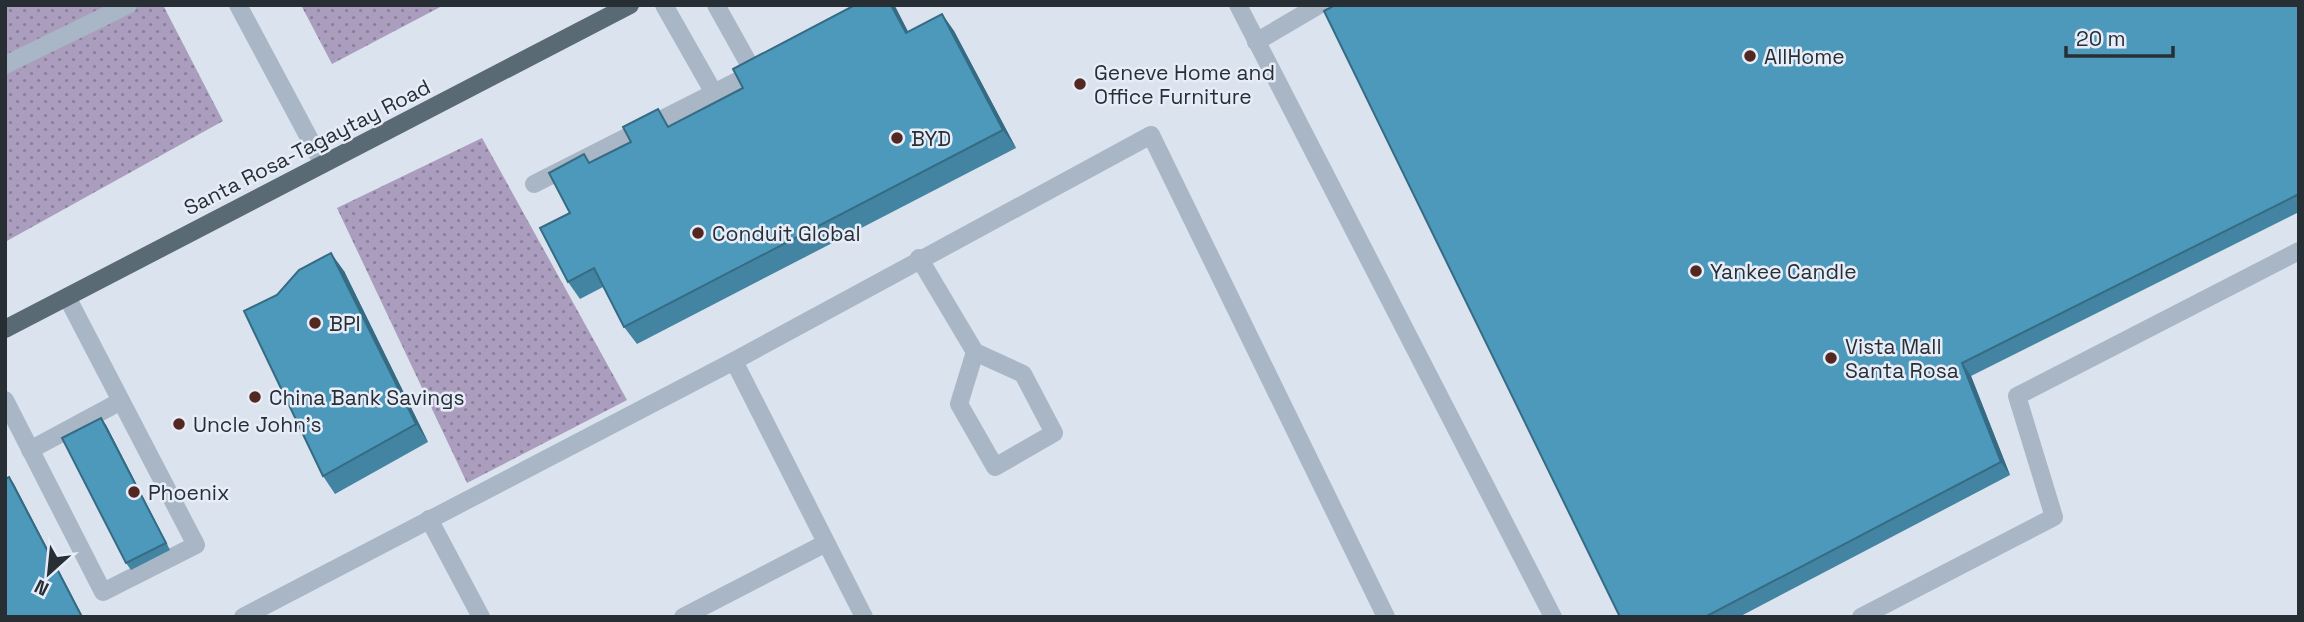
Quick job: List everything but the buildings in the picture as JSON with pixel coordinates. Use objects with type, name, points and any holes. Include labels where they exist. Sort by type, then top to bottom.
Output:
[{"type":"main road","name":"Santa Rosa-Tagaytay Road","points":[[5,329],[630,5]]},
{"type":"street","points":[[5,65],[128,5]]},
{"type":"street","points":[[238,5],[324,164]]},
{"type":"street","points":[[664,5],[714,93]]},
{"type":"street","points":[[716,5],[754,73]]},
{"type":"street","points":[[1238,5],[1553,617]]},
{"type":"street","points":[[1256,42],[1320,5]]},
{"type":"street","points":[[534,184],[778,60]]},
{"type":"street","points":[[243,617],[734,361],[919,258],[1151,135],[1386,617]]},
{"type":"street","points":[[1861,617],[2054,517],[2017,396],[2299,251]]},
{"type":"street","points":[[919,258],[975,352],[1023,374],[1054,433],[995,467],[960,404],[975,352]]},
{"type":"street","points":[[5,400],[103,592],[196,545],[67,297]]},
{"type":"street","points":[[734,361],[864,617]]},
{"type":"street","points":[[30,450],[121,401]]},
{"type":"street","points":[[429,519],[481,617]]},
{"type":"street","points":[[683,617],[826,543]]},
{"type":"shaded area","points":[[5,5],[163,5],[223,121],[5,242]]},
{"type":"shaded area","points":[[301,5],[444,5],[332,64]]},
{"type":"shaded area","points":[[482,138],[627,400],[467,483],[337,208]]},
{"type":"place","name":"AllHome","points":[[1750,56]]},
{"type":"place","name":"Geneve Home and Office Furniture","points":[[1080,84]]},
{"type":"place","name":"BYD","points":[[897,138]]},
{"type":"place","name":"Conduit Global","points":[[698,233]]},
{"type":"place","name":"Yankee Candle","points":[[1696,271]]},
{"type":"place","name":"BPI","points":[[315,323]]},
{"type":"place","name":"Vista Mall Santa Rosa","points":[[1831,358]]},
{"type":"place","name":"China Bank Savings","points":[[255,397]]},
{"type":"place","name":"Uncle John's","points":[[179,424]]},
{"type":"place","name":"Phoenix","points":[[134,492]]}]
